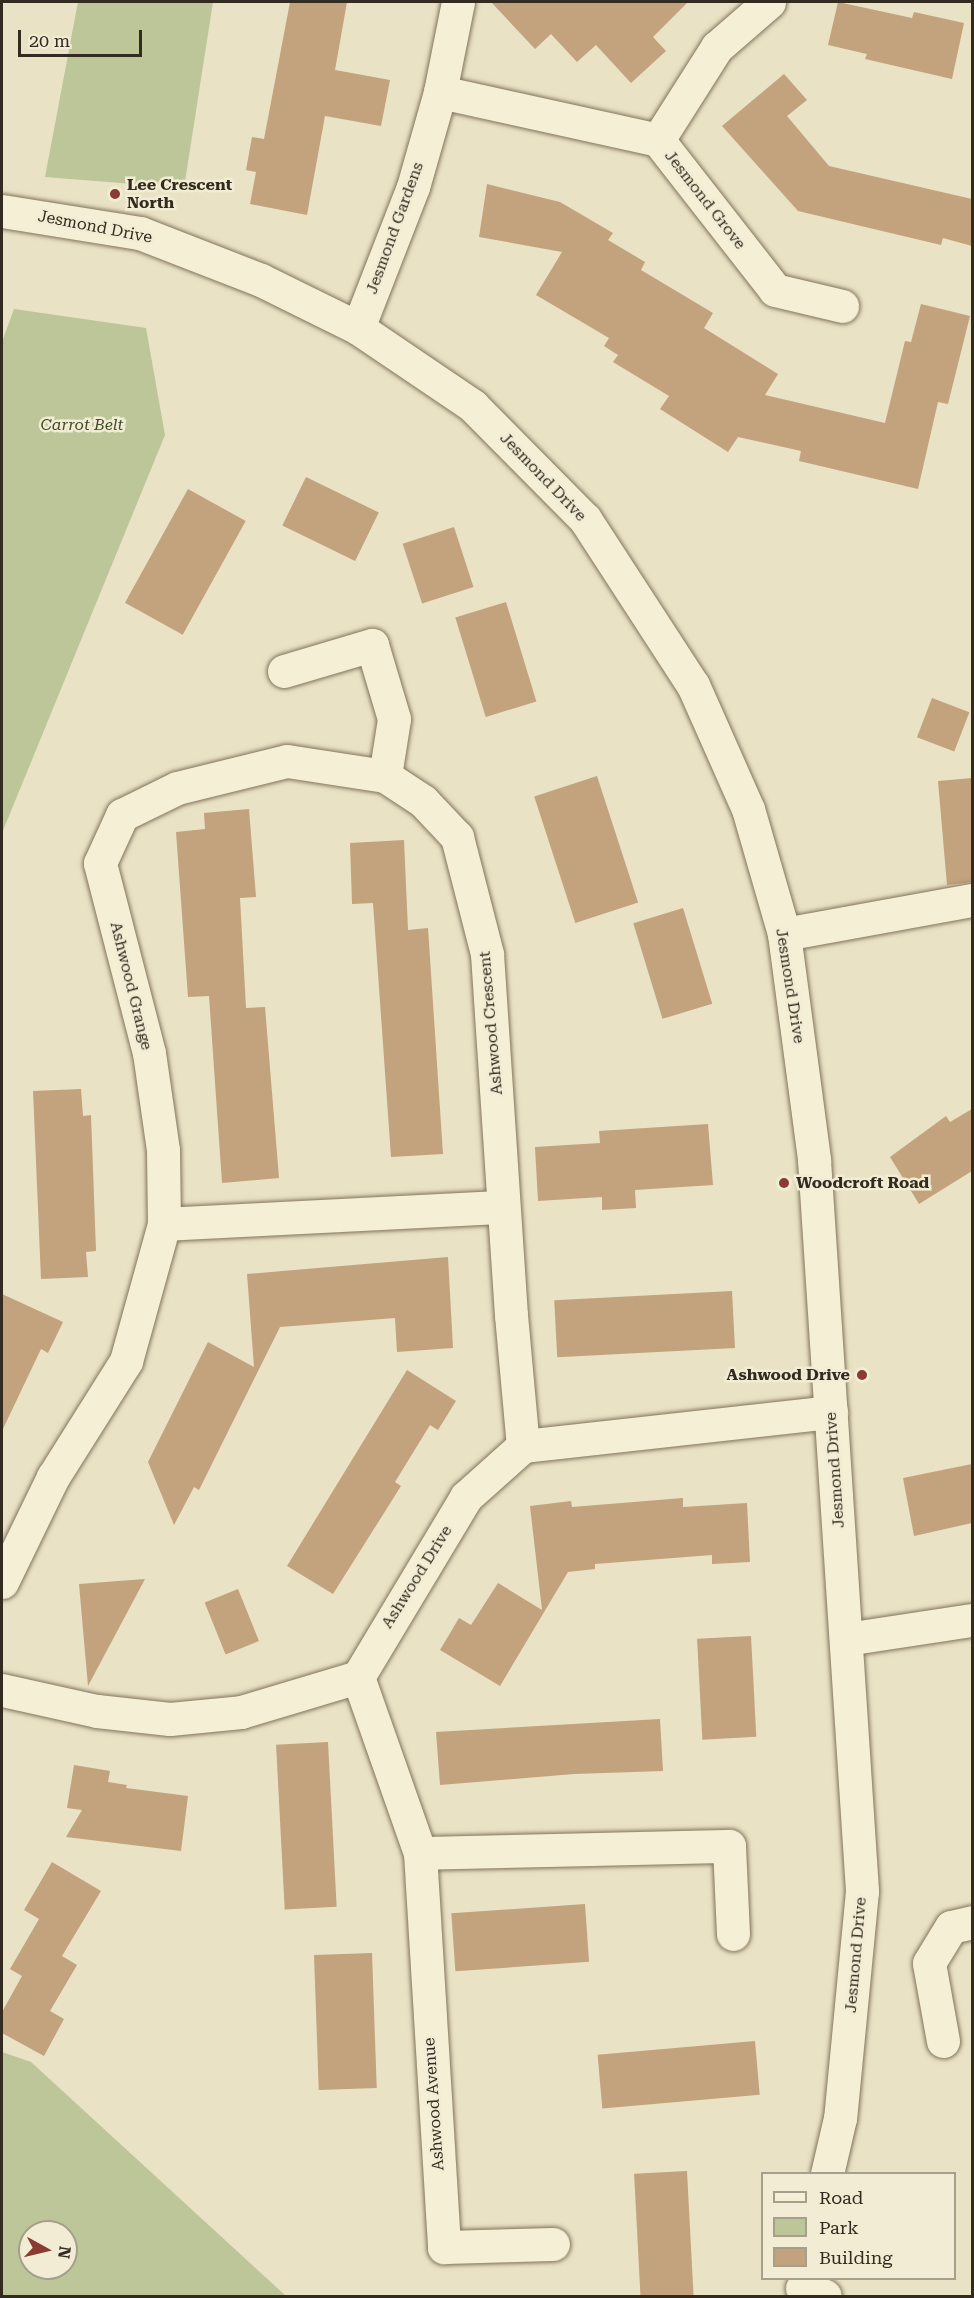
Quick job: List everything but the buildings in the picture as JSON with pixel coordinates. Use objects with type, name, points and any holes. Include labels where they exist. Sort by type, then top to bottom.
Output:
[{"type":"street","name":"Jesmond Gardens","points":[[358,328],[413,187],[440,92],[458,2]]},
{"type":"street","name":"Jesmond Grove","points":[[769,2],[717,47],[658,140],[775,290],[842,306]]},
{"type":"street","points":[[440,92],[658,140]]},
{"type":"street","name":"Jesmond Drive","points":[[2,211],[140,233],[261,280],[358,328],[473,406],[585,519],[693,685],[748,809],[784,934],[814,1160],[862,1891],[840,2118],[827,2172]]},
{"type":"street","points":[[284,671],[372,645],[394,719],[384,776]]},
{"type":"street","name":"Ashwood Crescent","points":[[177,788],[287,760],[384,776],[423,801],[457,837],[487,954],[503,1207],[523,1446]]},
{"type":"street","name":"Ashwood Grange","points":[[2,1582],[53,1477],[126,1361],[164,1224],[163,1150],[149,1053],[100,863],[122,815],[177,788]]},
{"type":"street","points":[[784,934],[972,900]]},
{"type":"street","points":[[164,1224],[503,1207]]},
{"type":"street","points":[[523,1446],[831,1412]]},
{"type":"street","name":"Ashwood Drive","points":[[358,1677],[466,1497],[523,1446]]},
{"type":"street","points":[[846,1639],[972,1620]]},
{"type":"street","points":[[2,1690],[97,1711],[170,1719],[241,1712],[358,1677]]},
{"type":"street","name":"Ashwood Avenue","points":[[358,1677],[420,1853],[444,2247],[553,2244]]},
{"type":"street","points":[[420,1853],[729,1846],[733,1934]]},
{"type":"street","points":[[943,2041],[929,1963],[951,1927],[972,1922]]},
{"type":"green space","points":[[78,2],[213,2],[184,188],[45,177]]},
{"type":"green space","name":"Carrot Belt","points":[[14,309],[146,328],[165,435],[2,833],[2,342]]},
{"type":"green space","points":[[2,2052],[31,2062],[286,2296],[2,2296]]},
{"type":"place","name":"Lee Crescent North","points":[[115,194]]},
{"type":"place","name":"Woodcroft Road","points":[[784,1183]]},
{"type":"place","name":"Ashwood Drive","points":[[862,1375]]}]
